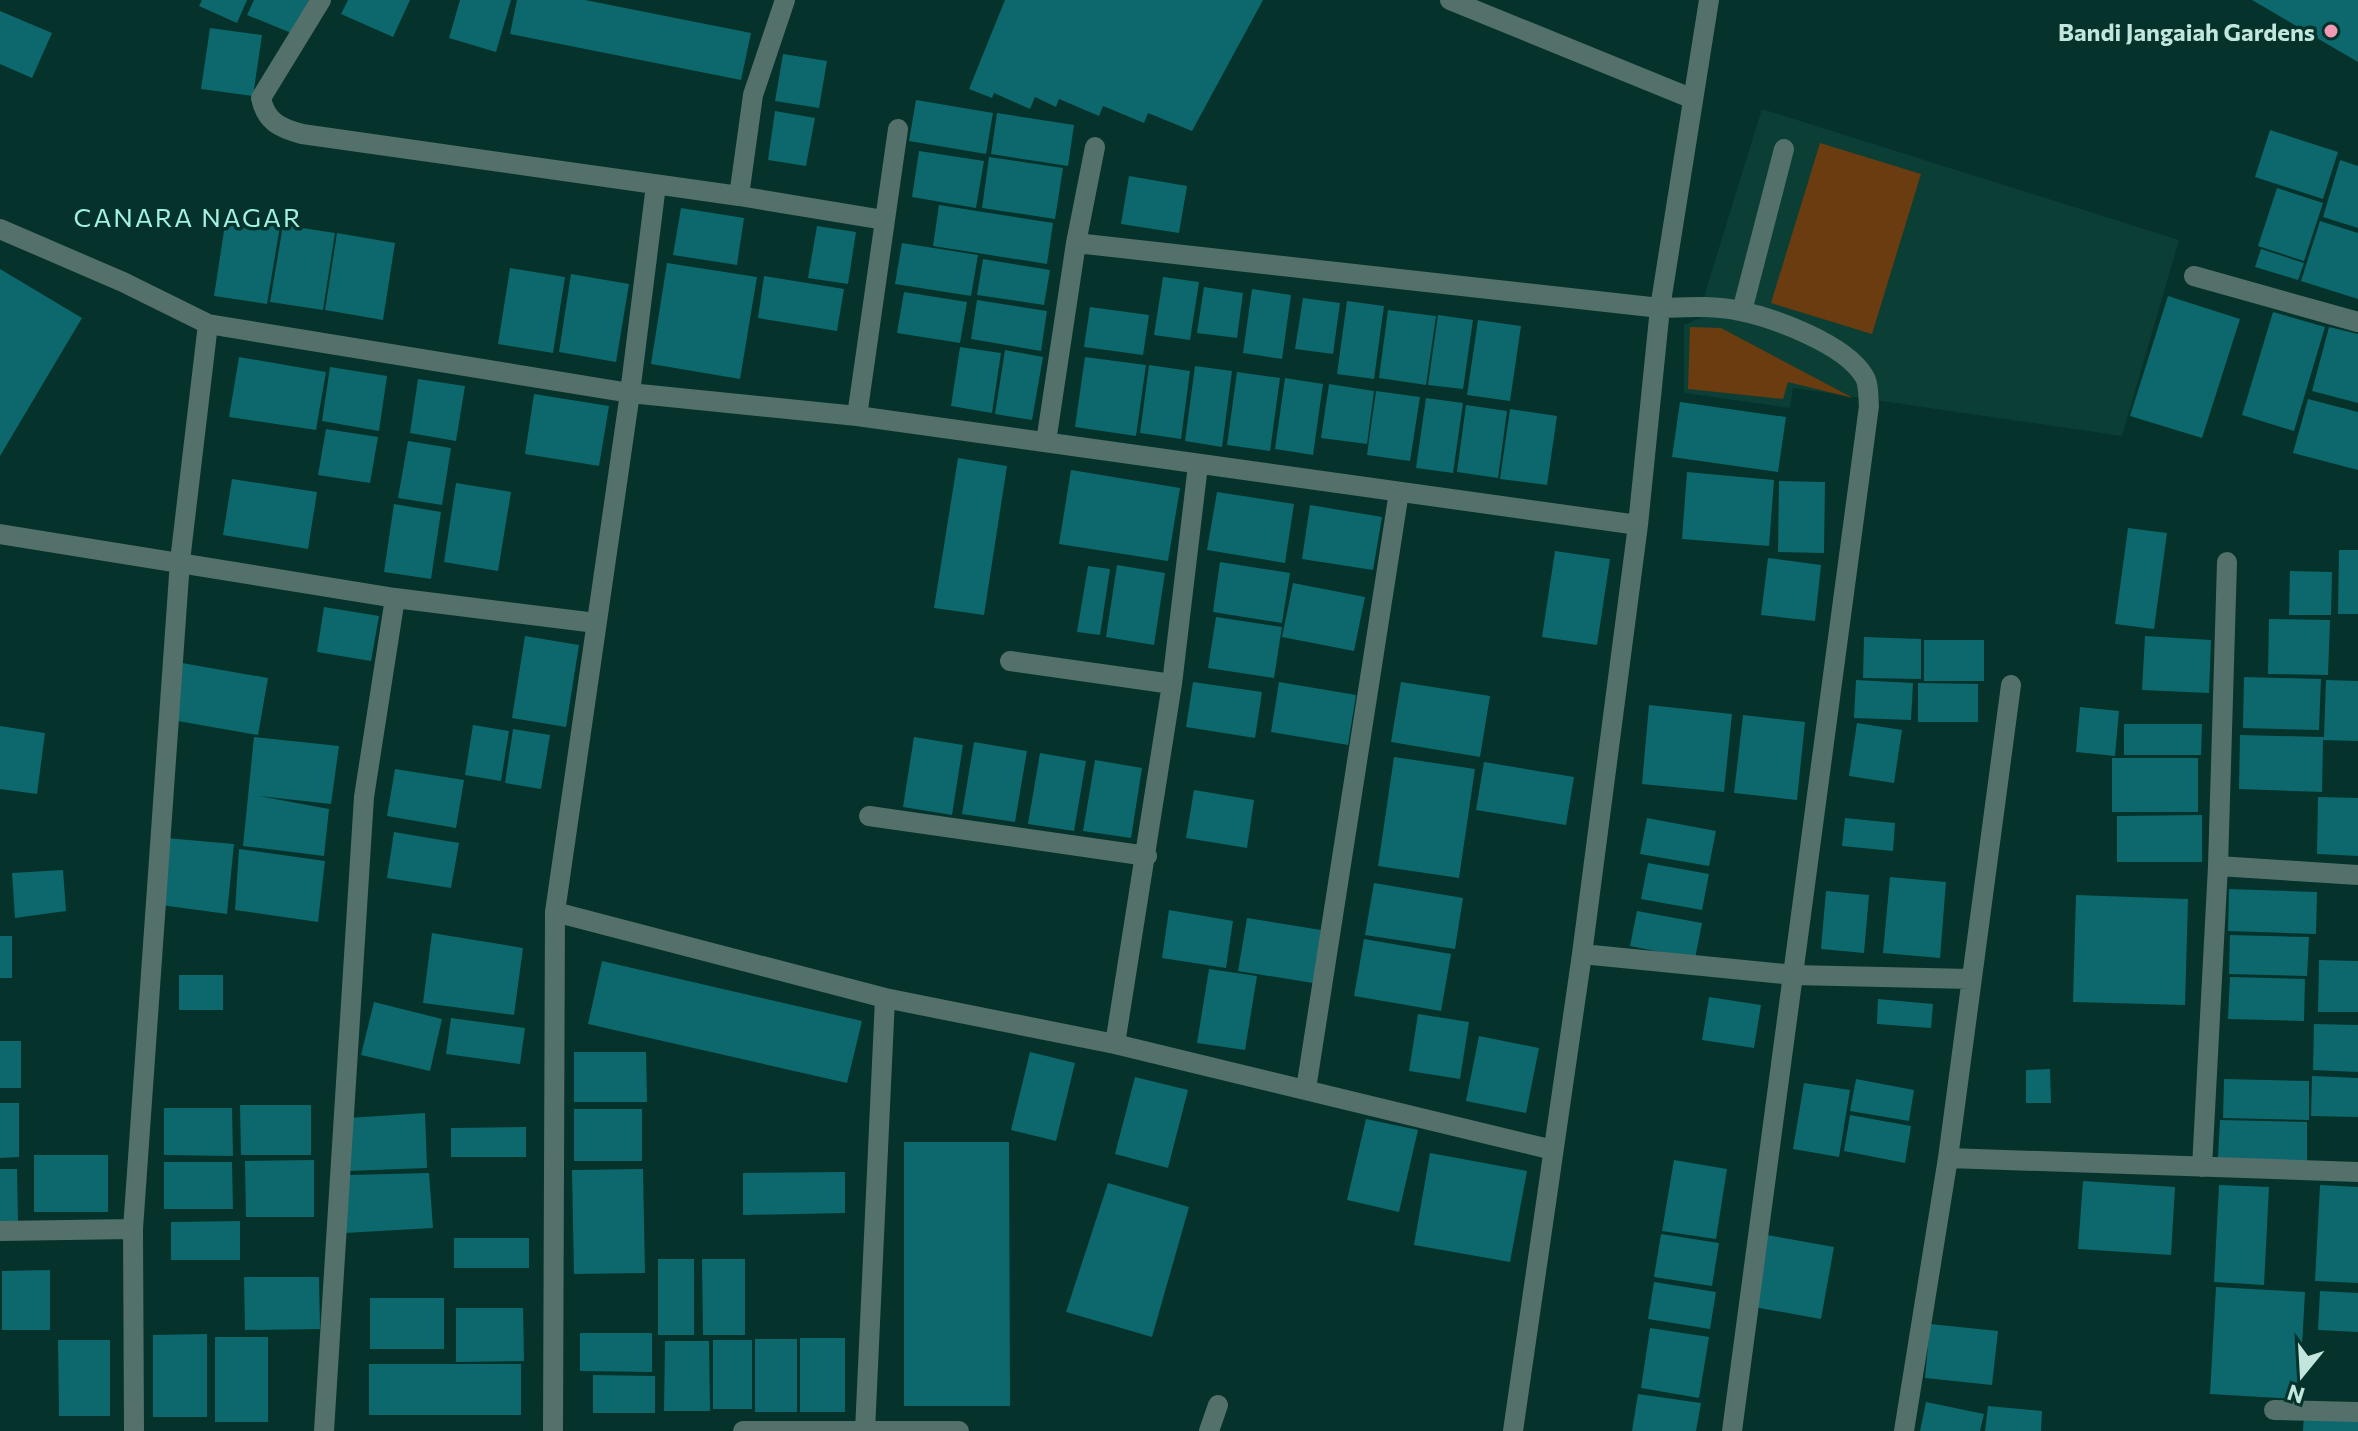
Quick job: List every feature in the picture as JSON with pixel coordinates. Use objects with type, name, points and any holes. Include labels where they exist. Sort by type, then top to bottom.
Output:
[{"type":"street","points":[[321,0],[261,98],[264,113],[280,128],[302,134],[739,196],[884,220]]},
{"type":"street","points":[[739,196],[753,95],[785,0]]},
{"type":"street","points":[[1450,0],[1475,5],[1693,99]]},
{"type":"street","points":[[1513,1431],[1582,954],[1638,525],[1660,308],[1709,0]]},
{"type":"street","points":[[857,416],[898,129]]},
{"type":"street","points":[[1046,442],[1076,243],[1095,147]]},
{"type":"street","points":[[1742,311],[1784,149]]},
{"type":"street","points":[[553,1431],[555,912],[630,393],[656,185]]},
{"type":"street","points":[[0,229],[123,282],[208,324],[630,393],[857,416],[1638,525]]},
{"type":"street","points":[[1076,243],[1660,308],[1703,307],[1742,311],[1812,336],[1839,353],[1865,376],[1869,406],[1732,1431]]},
{"type":"street","points":[[2194,276],[2358,322]]},
{"type":"street","points":[[134,1431],[133,1229],[180,561],[208,324]]},
{"type":"street","points":[[1115,1044],[1172,684],[1198,465]]},
{"type":"street","points":[[1306,1089],[1399,492]]},
{"type":"street","points":[[0,534],[395,598],[596,623]]},
{"type":"street","points":[[2202,1167],[2218,866],[2227,562]]},
{"type":"street","points":[[324,1431],[364,797],[395,598]]},
{"type":"street","points":[[1010,661],[1172,684]]},
{"type":"street","points":[[1904,1431],[1948,1158],[2011,685]]},
{"type":"street","points":[[869,816],[1147,856]]},
{"type":"street","points":[[2218,866],[2358,875]]},
{"type":"street","points":[[555,912],[885,998],[1115,1044],[1553,1150]]},
{"type":"street","points":[[1582,954],[1794,975],[1970,979]]},
{"type":"street","points":[[865,1430],[885,998]]},
{"type":"street","points":[[1948,1158],[2358,1172]]},
{"type":"street","points":[[0,1231],[133,1229]]},
{"type":"street","points":[[1209,1431],[1218,1405]]},
{"type":"street","points":[[2274,1410],[2358,1412]]},
{"type":"street","points":[[743,1431],[959,1431]]},
{"type":"shaded area","points":[[1762,109],[2179,240],[2122,436],[1793,388],[1790,408],[1684,393],[1684,325],[1702,317],[1706,290]]},
{"type":"shaded area","points":[[1820,143],[1921,174],[1872,334],[1771,303]]},
{"type":"shaded area","points":[[1690,327],[1721,328],[1853,398],[1788,382],[1783,399],[1688,389]]},
{"type":"building","points":[[202,0],[247,0],[237,23],[199,6]]},
{"type":"building","points":[[254,0],[310,0],[296,35],[247,15]]},
{"type":"building","points":[[348,0],[410,0],[393,37],[341,14]]},
{"type":"building","points":[[460,0],[511,0],[496,52],[449,38]]},
{"type":"building","points":[[517,0],[585,0],[751,33],[741,80],[510,34]]},
{"type":"building","points":[[1005,0],[1263,0],[1192,131],[1148,113],[1144,123],[1103,106],[1099,116],[1059,99],[1056,107],[1035,97],[1030,109],[994,93],[992,98],[969,89]]},
{"type":"building","name":"Bandi Jangaiah Gardens","points":[[2252,0],[2358,0],[2358,62]]},
{"type":"building","points":[[0,11],[52,33],[32,78],[0,64]]},
{"type":"building","points":[[210,28],[262,35],[253,96],[201,89]]},
{"type":"building","points":[[783,54],[827,61],[819,108],[775,101]]},
{"type":"building","points":[[916,100],[993,113],[986,154],[909,141]]},
{"type":"building","points":[[775,111],[815,118],[806,166],[768,160]]},
{"type":"building","points":[[997,113],[1074,125],[1068,166],[991,154]]},
{"type":"building","points":[[2270,130],[2338,152],[2323,199],[2255,177]]},
{"type":"building","points":[[919,151],[984,161],[976,208],[912,197]]},
{"type":"building","points":[[989,157],[1063,168],[1055,219],[982,208]]},
{"type":"building","points":[[2340,160],[2358,166],[2358,228],[2323,217]]},
{"type":"building","points":[[1129,176],[1187,186],[1179,233],[1121,224]]},
{"type":"building","points":[[2277,188],[2323,203],[2304,261],[2258,246]]},
{"type":"building","points":[[939,205],[1053,223],[1047,264],[933,246]]},
{"type":"building","points":[[681,208],[744,218],[737,265],[673,255]]},
{"type":"building","points":[[226,218],[280,226],[267,304],[214,296]]},
{"type":"building","points":[[2320,221],[2358,233],[2358,299],[2301,281]]},
{"type":"building","points":[[283,225],[335,233],[323,310],[270,302]]},
{"type":"building","points":[[817,226],[856,232],[848,284],[808,278]]},
{"type":"building","points":[[337,233],[395,243],[383,320],[325,310]]},
{"type":"building","points":[[902,243],[978,255],[971,296],[895,284]]},
{"type":"building","points":[[2261,249],[2304,263],[2298,280],[2255,267]]},
{"type":"building","points":[[983,259],[1050,270],[1044,305],[977,295]]},
{"type":"building","points":[[667,263],[757,277],[740,379],[651,364]]},
{"type":"building","points":[[510,268],[565,277],[553,353],[498,344]]},
{"type":"building","points":[[0,269],[82,318],[0,456]]},
{"type":"building","points":[[571,274],[629,284],[616,362],[559,352]]},
{"type":"building","points":[[764,276],[844,289],[837,331],[758,318]]},
{"type":"building","points":[[1163,277],[1199,282],[1190,340],[1154,335]]},
{"type":"building","points":[[1204,287],[1243,293],[1237,338],[1197,333]]},
{"type":"building","points":[[1252,289],[1291,295],[1282,359],[1243,353]]},
{"type":"building","points":[[904,292],[967,302],[960,343],[897,333]]},
{"type":"building","points":[[2168,296],[2240,319],[2202,438],[2130,416]]},
{"type":"building","points":[[1303,298],[1340,303],[1333,354],[1295,349]]},
{"type":"building","points":[[977,300],[1047,311],[1041,351],[971,339]]},
{"type":"building","points":[[1347,301],[1384,306],[1374,379],[1337,374]]},
{"type":"building","points":[[1090,307],[1149,315],[1143,355],[1084,347]]},
{"type":"building","points":[[1388,310],[1436,316],[1426,385],[1379,378]]},
{"type":"building","points":[[2273,312],[2325,327],[2294,431],[2242,415]]},
{"type":"building","points":[[1438,315],[1473,320],[1463,389],[1428,385]]},
{"type":"building","points":[[1478,320],[1521,326],[1510,401],[1467,395]]},
{"type":"building","points":[[2329,327],[2358,334],[2358,403],[2312,391]]},
{"type":"building","points":[[960,347],[1001,353],[992,413],[951,406]]},
{"type":"building","points":[[1005,350],[1043,357],[1032,420],[995,414]]},
{"type":"building","points":[[239,357],[326,372],[316,430],[229,417]]},
{"type":"building","points":[[1085,357],[1146,365],[1136,436],[1075,427]]},
{"type":"building","points":[[1149,365],[1190,371],[1181,439],[1140,433]]},
{"type":"building","points":[[1195,366],[1232,371],[1222,447],[1185,441]]},
{"type":"building","points":[[330,367],[387,376],[379,431],[322,421]]},
{"type":"building","points":[[1237,372],[1280,378],[1270,451],[1227,445]]},
{"type":"building","points":[[1285,378],[1323,384],[1313,455],[1275,449]]},
{"type":"building","points":[[418,379],[465,386],[456,441],[410,433]]},
{"type":"building","points":[[1329,384],[1374,391],[1367,444],[1321,438]]},
{"type":"building","points":[[1376,391],[1420,397],[1410,461],[1367,455]]},
{"type":"building","points":[[534,394],[609,406],[599,466],[525,454]]},
{"type":"building","points":[[1426,398],[1463,403],[1453,473],[1416,468]]},
{"type":"building","points":[[2308,399],[2358,412],[2358,470],[2293,453]]},
{"type":"building","points":[[1680,402],[1786,417],[1778,472],[1672,457]]},
{"type":"building","points":[[1466,405],[1507,411],[1498,478],[1457,472]]},
{"type":"building","points":[[1510,409],[1557,416],[1547,485],[1500,479]]},
{"type":"building","points":[[326,429],[378,437],[370,483],[318,475]]},
{"type":"building","points":[[408,441],[451,448],[442,505],[398,498]]},
{"type":"building","points":[[958,458],[1007,466],[984,615],[934,608]]},
{"type":"building","points":[[1071,470],[1180,488],[1168,561],[1059,544]]},
{"type":"building","points":[[1687,472],[1774,480],[1769,546],[1682,539]]},
{"type":"building","points":[[232,479],[317,492],[308,549],[223,535]]},
{"type":"building","points":[[1779,481],[1825,482],[1824,553],[1778,552]]},
{"type":"building","points":[[456,483],[511,492],[498,571],[444,562]]},
{"type":"building","points":[[1217,492],[1294,504],[1285,563],[1207,550]]},
{"type":"building","points":[[394,504],[441,512],[431,579],[384,572]]},
{"type":"building","points":[[1310,505],[1382,517],[1373,570],[1302,559]]},
{"type":"building","points":[[2128,528],[2167,533],[2154,629],[2115,624]]},
{"type":"building","points":[[2339,550],[2358,550],[2358,614],[2338,614]]},
{"type":"building","points":[[1555,551],[1610,559],[1597,645],[1542,637]]},
{"type":"building","points":[[1768,558],[1821,565],[1815,621],[1761,615]]},
{"type":"building","points":[[1220,562],[1290,573],[1282,623],[1213,612]]},
{"type":"building","points":[[1117,565],[1165,573],[1154,645],[1106,637]]},
{"type":"building","points":[[1088,566],[1110,569],[1100,635],[1077,632]]},
{"type":"building","points":[[2290,571],[2332,572],[2331,615],[2289,615]]},
{"type":"building","points":[[1293,583],[1365,597],[1354,651],[1282,637]]},
{"type":"building","points":[[324,607],[379,616],[371,661],[317,652]]},
{"type":"building","points":[[1216,617],[1282,627],[1274,678],[1208,668]]},
{"type":"building","points":[[2269,619],[2330,620],[2328,675],[2268,674]]},
{"type":"building","points":[[525,636],[579,645],[566,727],[512,718]]},
{"type":"building","points":[[2145,636],[2211,640],[2209,693],[2142,690]]},
{"type":"building","points":[[1864,637],[1921,639],[1921,679],[1863,678]]},
{"type":"building","points":[[1924,640],[1984,640],[1984,681],[1924,681]]},
{"type":"building","points":[[182,663],[268,678],[258,735],[172,720]]},
{"type":"building","points":[[2244,677],[2321,679],[2319,730],[2243,728]]},
{"type":"building","points":[[1856,680],[1913,683],[1911,720],[1854,718]]},
{"type":"building","points":[[2326,680],[2358,681],[2358,741],[2323,740],[2322,792],[2239,789],[2240,735],[2324,737]]},
{"type":"building","points":[[1193,682],[1262,692],[1255,738],[1186,727]]},
{"type":"building","points":[[1279,682],[1356,695],[1348,745],[1271,732]]},
{"type":"building","points":[[1401,682],[1490,696],[1480,757],[1391,742]]},
{"type":"building","points":[[1918,683],[1978,684],[1978,722],[1918,722]]},
{"type":"building","points":[[1649,705],[1732,714],[1724,792],[1642,784]]},
{"type":"building","points":[[2080,707],[2119,711],[2115,756],[2076,752]]},
{"type":"building","points":[[1743,715],[1805,722],[1797,800],[1734,793]]},
{"type":"building","points":[[1857,723],[1902,730],[1894,783],[1849,776]]},
{"type":"building","points":[[2124,724],[2202,724],[2201,755],[2124,755]]},
{"type":"building","points":[[473,725],[509,731],[501,781],[465,775]]},
{"type":"building","points":[[0,726],[45,733],[37,794],[0,789]]},
{"type":"building","points":[[513,729],[550,735],[541,789],[505,783]]},
{"type":"building","points":[[254,737],[339,746],[331,804],[259,796],[329,809],[324,856],[243,846]]},
{"type":"building","points":[[914,737],[963,745],[952,815],[903,807]]},
{"type":"building","points":[[974,742],[1027,751],[1015,822],[962,814]]},
{"type":"building","points":[[1040,753],[1086,761],[1074,831],[1028,824]]},
{"type":"building","points":[[1394,757],[1475,769],[1459,878],[1378,866]]},
{"type":"building","points":[[2112,758],[2198,758],[2198,812],[2112,812]]},
{"type":"building","points":[[1095,760],[1142,768],[1131,838],[1083,831]]},
{"type":"building","points":[[1484,762],[1574,777],[1566,825],[1476,810]]},
{"type":"building","points":[[395,769],[464,780],[456,828],[387,816]]},
{"type":"building","points":[[1194,790],[1254,800],[1247,848],[1186,838]]},
{"type":"building","points":[[2318,797],[2358,798],[2358,856],[2317,854]]},
{"type":"building","points":[[2202,815],[2202,862],[2117,862],[2117,816]]},
{"type":"building","points":[[1647,818],[1716,831],[1709,866],[1640,854]]},
{"type":"building","points":[[1845,818],[1895,823],[1893,851],[1842,846]]},
{"type":"building","points":[[394,832],[459,843],[451,888],[387,878]]},
{"type":"building","points":[[166,838],[234,844],[227,914],[161,905]]},
{"type":"building","points":[[239,849],[325,861],[318,922],[235,910]]},
{"type":"building","points":[[1648,863],[1709,874],[1702,910],[1641,899]]},
{"type":"building","points":[[63,870],[66,911],[15,918],[12,873]]},
{"type":"building","points":[[1890,877],[1946,882],[1940,958],[1883,953]]},
{"type":"building","points":[[1374,883],[1463,898],[1455,949],[1365,935]]},
{"type":"building","points":[[2229,889],[2317,892],[2316,934],[2228,931]]},
{"type":"building","points":[[1826,891],[1869,895],[1864,953],[1821,949]]},
{"type":"building","points":[[2076,895],[2188,899],[2185,1005],[2073,1002]]},
{"type":"building","points":[[1169,910],[1233,921],[1226,968],[1162,958]]},
{"type":"building","points":[[1637,911],[1702,923],[1695,959],[1630,946]]},
{"type":"building","points":[[1247,918],[1321,930],[1313,983],[1238,971]]},
{"type":"building","points":[[432,933],[523,948],[514,1015],[423,1003]]},
{"type":"building","points":[[2230,935],[2309,937],[2307,976],[2229,974]]},
{"type":"building","points":[[0,936],[12,936],[12,978],[0,978]]},
{"type":"building","points":[[1364,939],[1451,954],[1441,1011],[1354,996]]},
{"type":"building","points":[[2319,960],[2358,961],[2358,1012],[2318,1012]]},
{"type":"building","points":[[602,961],[862,1021],[847,1083],[588,1024]]},
{"type":"building","points":[[1209,969],[1257,976],[1245,1050],[1197,1043]]},
{"type":"building","points":[[179,975],[223,975],[223,1010],[179,1010]]},
{"type":"building","points":[[2230,977],[2305,979],[2304,1021],[2228,1019]]},
{"type":"building","points":[[1709,997],[1761,1005],[1754,1048],[1702,1040]]},
{"type":"building","points":[[1878,999],[1933,1004],[1931,1028],[1877,1024]]},
{"type":"building","points":[[374,1002],[442,1019],[430,1071],[361,1055]]},
{"type":"building","points":[[1418,1014],[1469,1022],[1460,1079],[1409,1071]]},
{"type":"building","points":[[451,1018],[525,1028],[520,1064],[446,1054]]},
{"type":"building","points":[[2314,1024],[2358,1025],[2358,1072],[2313,1070]]},
{"type":"building","points":[[1479,1036],[1539,1048],[1526,1113],[1466,1101]]},
{"type":"building","points":[[0,1041],[21,1041],[21,1088],[0,1088]]},
{"type":"building","points":[[574,1052],[646,1052],[647,1102],[574,1102]]},
{"type":"building","points":[[1030,1052],[1075,1063],[1056,1141],[1011,1130]]},
{"type":"building","points":[[2050,1069],[2051,1103],[2026,1103],[2026,1070]]},
{"type":"building","points":[[2312,1076],[2358,1078],[2358,1117],[2311,1116]]},
{"type":"building","points":[[1135,1077],[1188,1090],[1168,1168],[1115,1154]]},
{"type":"building","points":[[1856,1079],[1914,1090],[1909,1121],[1850,1111]]},
{"type":"building","points":[[2224,1079],[2309,1081],[2309,1120],[2223,1118]]},
{"type":"building","points":[[1804,1083],[1850,1090],[1839,1157],[1793,1149]]},
{"type":"building","points":[[0,1103],[19,1103],[19,1157],[0,1158]]},
{"type":"building","points":[[240,1105],[311,1105],[311,1155],[241,1155]]},
{"type":"building","points":[[164,1108],[232,1108],[233,1156],[164,1155]]},
{"type":"building","points":[[574,1109],[642,1109],[642,1161],[574,1161]]},
{"type":"building","points":[[425,1113],[427,1168],[347,1171],[348,1118]]},
{"type":"building","points":[[1850,1115],[1911,1126],[1905,1163],[1844,1151]]},
{"type":"building","points":[[1366,1119],[1418,1130],[1399,1212],[1347,1200]]},
{"type":"building","points":[[2220,1120],[2307,1122],[2307,1161],[2218,1158]]},
{"type":"building","points":[[526,1127],[526,1157],[451,1157],[451,1128]]},
{"type":"building","points":[[904,1142],[1009,1142],[1010,1406],[904,1406]]},
{"type":"building","points":[[1430,1153],[1527,1171],[1510,1262],[1414,1245]]},
{"type":"building","points":[[34,1155],[108,1155],[108,1212],[34,1212]]},
{"type":"building","points":[[314,1160],[314,1217],[246,1217],[245,1161]]},
{"type":"building","points":[[1674,1160],[1727,1169],[1716,1239],[1662,1231]]},
{"type":"building","points":[[164,1162],[232,1162],[233,1209],[164,1209]]},
{"type":"building","points":[[0,1169],[17,1169],[18,1221],[0,1221]]},
{"type":"building","points":[[643,1169],[645,1273],[574,1274],[572,1170]]},
{"type":"building","points":[[845,1172],[845,1213],[743,1215],[743,1173]]},
{"type":"building","points":[[429,1173],[433,1228],[345,1233],[347,1175]]},
{"type":"building","points":[[2083,1181],[2175,1187],[2171,1255],[2078,1249]]},
{"type":"building","points":[[1108,1183],[1189,1207],[1152,1337],[1066,1312]]},
{"type":"building","points":[[2219,1185],[2269,1187],[2264,1285],[2214,1282]]},
{"type":"building","points":[[2320,1185],[2358,1187],[2358,1283],[2315,1281]]},
{"type":"building","points":[[240,1221],[240,1260],[171,1260],[171,1222]]},
{"type":"building","points":[[1661,1234],[1719,1243],[1712,1286],[1654,1277]]},
{"type":"building","points":[[1767,1235],[1834,1247],[1821,1319],[1754,1307]]},
{"type":"building","points":[[454,1238],[529,1238],[529,1268],[454,1268]]},
{"type":"building","points":[[658,1259],[694,1259],[694,1335],[658,1335]]},
{"type":"building","points":[[702,1259],[745,1259],[745,1335],[703,1335]]},
{"type":"building","points":[[50,1270],[50,1330],[2,1330],[2,1271]]},
{"type":"building","points":[[244,1277],[319,1277],[320,1329],[245,1330]]},
{"type":"building","points":[[1654,1282],[1716,1292],[1710,1329],[1648,1319]]},
{"type":"building","points":[[2216,1287],[2305,1292],[2299,1399],[2210,1394]]},
{"type":"building","points":[[2320,1291],[2358,1293],[2358,1332],[2318,1330]]},
{"type":"building","points":[[370,1298],[444,1298],[444,1349],[370,1349]]},
{"type":"building","points":[[456,1308],[523,1308],[524,1361],[456,1362]]},
{"type":"building","points":[[1930,1324],[1998,1331],[1992,1385],[1925,1378]]},
{"type":"building","points":[[1650,1328],[1709,1337],[1699,1398],[1641,1388]]},
{"type":"building","points":[[580,1333],[652,1333],[652,1372],[580,1371]]},
{"type":"building","points":[[207,1334],[207,1417],[153,1417],[153,1335]]},
{"type":"building","points":[[215,1337],[268,1337],[268,1422],[215,1422]]},
{"type":"building","points":[[800,1338],[845,1338],[845,1412],[800,1412]]},
{"type":"building","points":[[755,1339],[797,1339],[797,1412],[755,1412]]},
{"type":"building","points":[[58,1340],[110,1340],[110,1416],[59,1416]]},
{"type":"building","points":[[713,1340],[752,1340],[752,1409],[713,1409]]},
{"type":"building","points":[[665,1341],[709,1341],[710,1411],[664,1411]]},
{"type":"building","points":[[369,1364],[521,1364],[521,1415],[369,1415]]},
{"type":"building","points":[[593,1375],[655,1376],[655,1413],[593,1413]]},
{"type":"building","points":[[1638,1394],[1701,1403],[1696,1431],[1632,1431]]},
{"type":"building","points":[[1926,1402],[1984,1414],[1980,1431],[1920,1431]]},
{"type":"building","points":[[1988,1406],[2042,1411],[2041,1431],[1985,1431]]},
{"type":"building","points":[[2304,1414],[2358,1417],[2358,1431],[2303,1431]]},
{"type":"place","name":"Bandi Jangaiah Gardens","points":[[2331,31]]},
{"type":"district","name":"CANARA NAGAR","points":[[188,216]]}]
